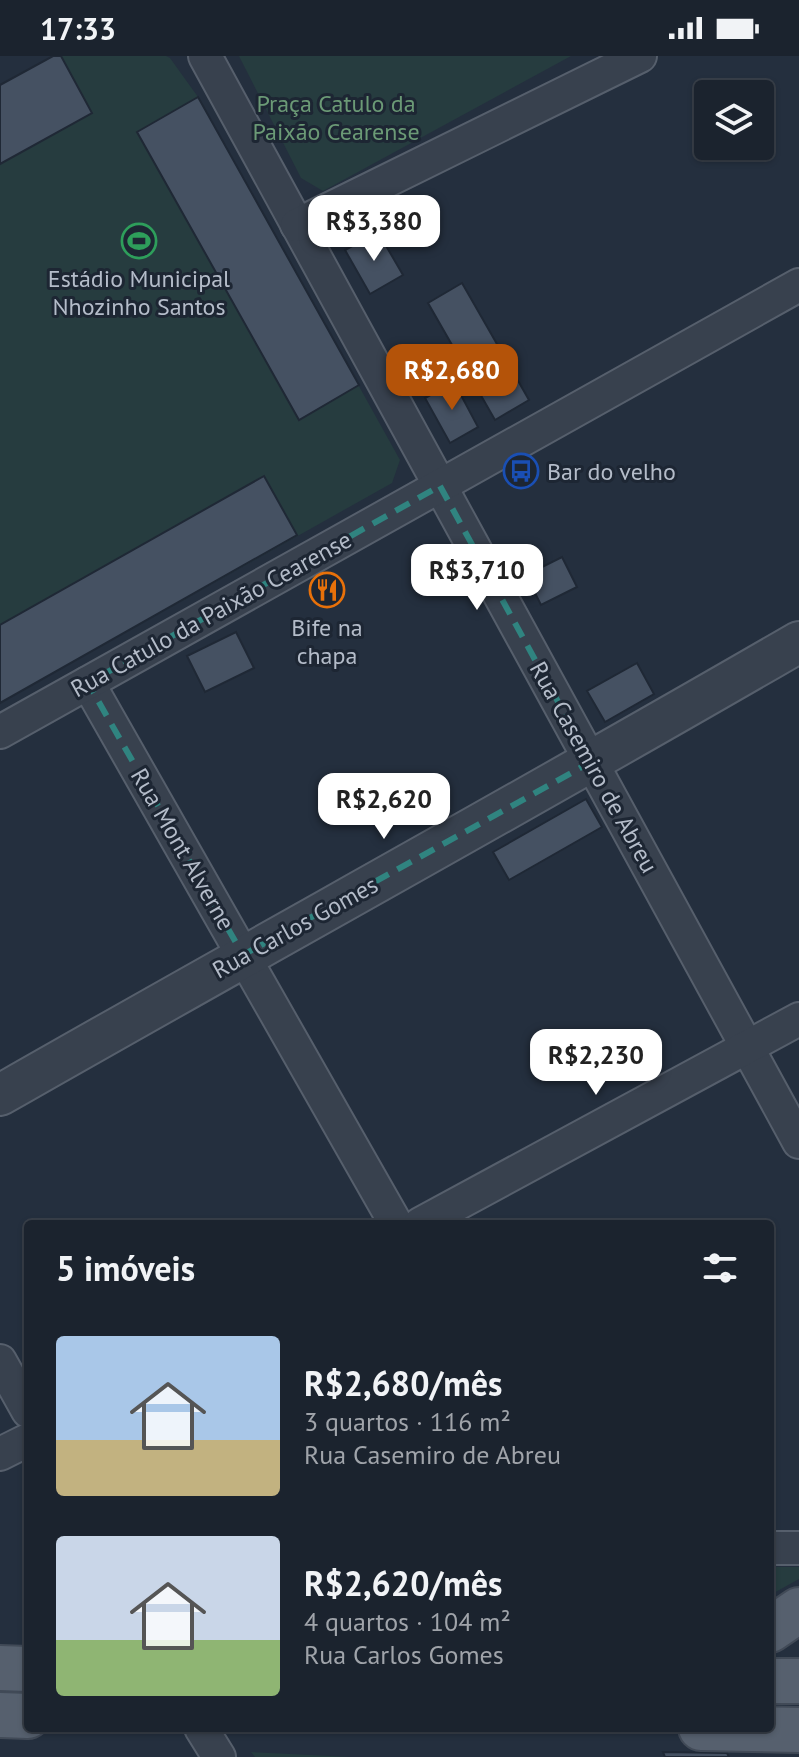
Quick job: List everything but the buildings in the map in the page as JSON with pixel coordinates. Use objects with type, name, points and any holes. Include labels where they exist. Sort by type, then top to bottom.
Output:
[{"type":"main road","points":[[774,1627],[799,1610]]},
{"type":"main road","points":[[0,1668],[24,1669]]},
{"type":"main road","points":[[774,1681],[799,1681]]},
{"type":"main road","points":[[0,1715],[24,1716]]},
{"type":"main road","points":[[774,1729],[799,1730]]},
{"type":"street","name":"Rua Casemiro de Abreu","points":[[205,56],[799,1142]]},
{"type":"street","points":[[297,225],[640,56]]},
{"type":"street","name":"Rua Catulo da Paixão Cearense","points":[[0,732],[799,285]]},
{"type":"street","name":"Rua Carlos Gomes","points":[[0,1095],[799,642]]},
{"type":"street","name":"Rua Mont Alverne","points":[[88,683],[394,1220]]},
{"type":"street","points":[[427,1220],[799,1019]]},
{"type":"street","points":[[0,1361],[24,1404]]},
{"type":"street","points":[[0,1454],[24,1442]]},
{"type":"street","points":[[774,1548],[799,1548]]},
{"type":"street","points":[[203,1732],[219,1757]]},
{"type":"highlighted area","points":[[440,486],[591,762],[243,955],[88,683]]},
{"type":"green space","name":"Estádio Municipal Nhozinho Santos","points":[[53,56],[170,58],[198,97],[400,460],[392,483],[0,703],[0,85]]},
{"type":"green space","name":"Praça Catulo da Paixão Cearense","points":[[239,56],[571,56],[323,191],[301,178]]},
{"type":"green space","points":[[774,1567],[799,1567],[799,1579],[774,1593]]},
{"type":"green space","points":[[251,1752],[351,1757],[255,1757]]},
{"type":"place","name":"Estádio Municipal Nhozinho Santos","points":[[139,241]]},
{"type":"place","name":"Bar do velho","points":[[521,471]]},
{"type":"place","name":"Bife na chapa","points":[[327,590]]}]
